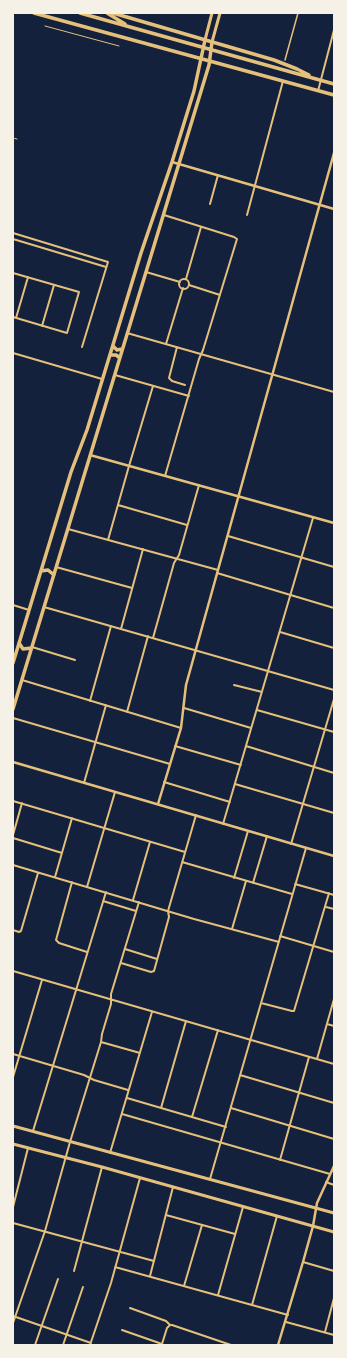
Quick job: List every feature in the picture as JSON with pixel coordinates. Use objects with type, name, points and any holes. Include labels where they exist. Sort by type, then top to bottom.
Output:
[{"type":"main road","points":[[34,13],[334,95]]},
{"type":"main road","points":[[80,13],[334,84]]},
{"type":"main road","points":[[107,13],[130,27]]},
{"type":"main road","points":[[113,13],[283,63],[314,78]]},
{"type":"main road","points":[[13,663],[71,472],[86,434],[147,235],[194,91],[204,40],[212,13]]},
{"type":"main road","points":[[13,709],[210,60],[212,42],[220,13]]},
{"type":"main road","points":[[147,235],[156,238]]},
{"type":"main road","points":[[130,289],[135,289],[140,292]]},
{"type":"main road","points":[[113,346],[117,350],[122,349]]},
{"type":"main road","points":[[110,355],[116,355],[120,358]]},
{"type":"main road","points":[[41,571],[48,570],[54,575]]},
{"type":"main road","points":[[19,642],[23,649],[27,650],[32,647]]},
{"type":"main road","points":[[13,1126],[334,1213]]},
{"type":"main road","points":[[13,1144],[334,1232]]},
{"type":"street","points":[[285,60],[298,13]]},
{"type":"street","points":[[318,90],[334,30]]},
{"type":"street","points":[[247,215],[283,81]]},
{"type":"street","points":[[158,804],[181,728],[185,689],[334,153]]},
{"type":"street","points":[[172,162],[334,208]]},
{"type":"street","points":[[210,204],[218,175]]},
{"type":"street","points":[[163,215],[236,238],[165,476]]},
{"type":"street","points":[[189,285],[189,282],[186,279],[201,227]]},
{"type":"street","points":[[13,233],[108,262],[82,347]]},
{"type":"street","points":[[13,239],[106,266]]},
{"type":"street","points":[[146,272],[180,282]]},
{"type":"street","points":[[13,273],[28,277],[79,292],[67,333],[14,318],[28,277]]},
{"type":"street","points":[[180,282],[182,279],[186,279]]},
{"type":"street","points":[[166,344],[183,288],[180,285],[180,282]]},
{"type":"street","points":[[42,326],[54,285]]},
{"type":"street","points":[[189,285],[220,294]]},
{"type":"street","points":[[183,288],[187,288],[189,285]]},
{"type":"street","points":[[127,333],[334,392]]},
{"type":"street","points":[[177,347],[169,378],[172,381],[185,385]]},
{"type":"street","points":[[13,352],[103,379]]},
{"type":"street","points":[[115,374],[189,396]]},
{"type":"street","points":[[108,540],[128,466],[153,386]]},
{"type":"street","points":[[90,455],[334,523]]},
{"type":"street","points":[[153,638],[174,563],[177,559],[199,485]]},
{"type":"street","points":[[118,505],[187,525]]},
{"type":"street","points":[[224,824],[313,518]]},
{"type":"street","points":[[68,528],[177,559],[334,608]]},
{"type":"street","points":[[227,536],[334,568]]},
{"type":"street","points":[[120,629],[143,549]]},
{"type":"street","points":[[56,567],[132,588]]},
{"type":"street","points":[[13,605],[29,610]]},
{"type":"street","points":[[44,607],[334,690]]},
{"type":"street","points":[[90,701],[112,626]]},
{"type":"street","points":[[280,632],[334,648]]},
{"type":"street","points":[[127,712],[148,636]]},
{"type":"street","points":[[32,647],[75,660]]},
{"type":"street","points":[[22,680],[181,728]]},
{"type":"street","points":[[234,685],[262,692]]},
{"type":"street","points":[[292,844],[334,699]]},
{"type":"street","points":[[84,782],[106,706]]},
{"type":"street","points":[[183,708],[251,728]]},
{"type":"street","points":[[257,710],[334,732]]},
{"type":"street","points":[[13,718],[170,764]]},
{"type":"street","points":[[175,746],[241,765]]},
{"type":"street","points":[[246,746],[334,772]]},
{"type":"street","points":[[13,762],[334,856]]},
{"type":"street","points":[[164,782],[230,802]]},
{"type":"street","points":[[235,784],[334,813]]},
{"type":"street","points":[[88,887],[116,792]]},
{"type":"street","points":[[13,801],[185,852]]},
{"type":"street","points":[[13,835],[22,803]]},
{"type":"street","points":[[121,963],[153,972],[169,917],[168,910],[196,815]]},
{"type":"street","points":[[54,877],[72,818]]},
{"type":"street","points":[[234,878],[248,831]]},
{"type":"street","points":[[253,883],[267,836]]},
{"type":"street","points":[[13,838],[62,852]]},
{"type":"street","points":[[133,900],[150,841]]},
{"type":"street","points":[[210,1179],[306,848]]},
{"type":"street","points":[[182,862],[292,894]]},
{"type":"street","points":[[13,865],[279,942]]},
{"type":"street","points":[[13,930],[20,931],[38,872]]},
{"type":"street","points":[[232,929],[246,881]]},
{"type":"street","points":[[72,882],[56,941],[87,952]]},
{"type":"street","points":[[296,884],[334,895]]},
{"type":"street","points":[[33,1131],[106,892]]},
{"type":"street","points":[[261,1003],[294,1011],[329,894]]},
{"type":"street","points":[[103,901],[136,911]]},
{"type":"street","points":[[13,1323],[14,1316],[45,1231],[89,1077],[101,1042],[111,1004],[111,994],[139,902]]},
{"type":"street","points":[[325,907],[334,909]]},
{"type":"street","points":[[280,936],[334,952]]},
{"type":"street","points":[[125,949],[157,959]]},
{"type":"street","points":[[13,971],[334,1064]]},
{"type":"street","points":[[13,1078],[42,980]]},
{"type":"street","points":[[317,1059],[333,1009],[334,999]]},
{"type":"street","points":[[110,1152],[152,1012]]},
{"type":"street","points":[[161,1108],[186,1021]]},
{"type":"street","points":[[327,1024],[334,1026]]},
{"type":"street","points":[[192,1117],[218,1030]]},
{"type":"street","points":[[101,1042],[140,1053]]},
{"type":"street","points":[[13,1054],[129,1090]]},
{"type":"street","points":[[280,1160],[309,1057]]},
{"type":"street","points":[[240,1075],[334,1103]]},
{"type":"street","points":[[127,1098],[226,1127]]},
{"type":"street","points":[[231,1108],[334,1139]]},
{"type":"street","points":[[122,1114],[330,1174]]},
{"type":"street","points":[[13,1207],[28,1148]]},
{"type":"street","points":[[278,1345],[313,1226],[319,1197],[334,1166]]},
{"type":"street","points":[[74,1271],[102,1168]]},
{"type":"street","points":[[14,1316],[91,1344],[116,1267],[140,1178]]},
{"type":"street","points":[[326,1182],[334,1185]]},
{"type":"street","points":[[150,1276],[174,1187]]},
{"type":"street","points":[[218,1295],[243,1206]]},
{"type":"street","points":[[166,1215],[235,1234]]},
{"type":"street","points":[[252,1305],[277,1216]]},
{"type":"street","points":[[13,1223],[154,1261]]},
{"type":"street","points":[[184,1286],[202,1225]]},
{"type":"street","points":[[303,1262],[334,1271]]},
{"type":"street","points":[[116,1267],[288,1315]]},
{"type":"street","points":[[35,1345],[58,1279]]},
{"type":"street","points":[[62,1345],[83,1287]]},
{"type":"street","points":[[325,1332],[334,1298]]},
{"type":"street","points":[[130,1308],[166,1321],[170,1325],[230,1345]]},
{"type":"street","points":[[286,1322],[334,1335]]},
{"type":"street","points":[[122,1330],[162,1344],[170,1325]]},
{"type":"lane","points":[[45,26],[119,46]]},
{"type":"lane","points":[[13,138],[17,139]]}]
